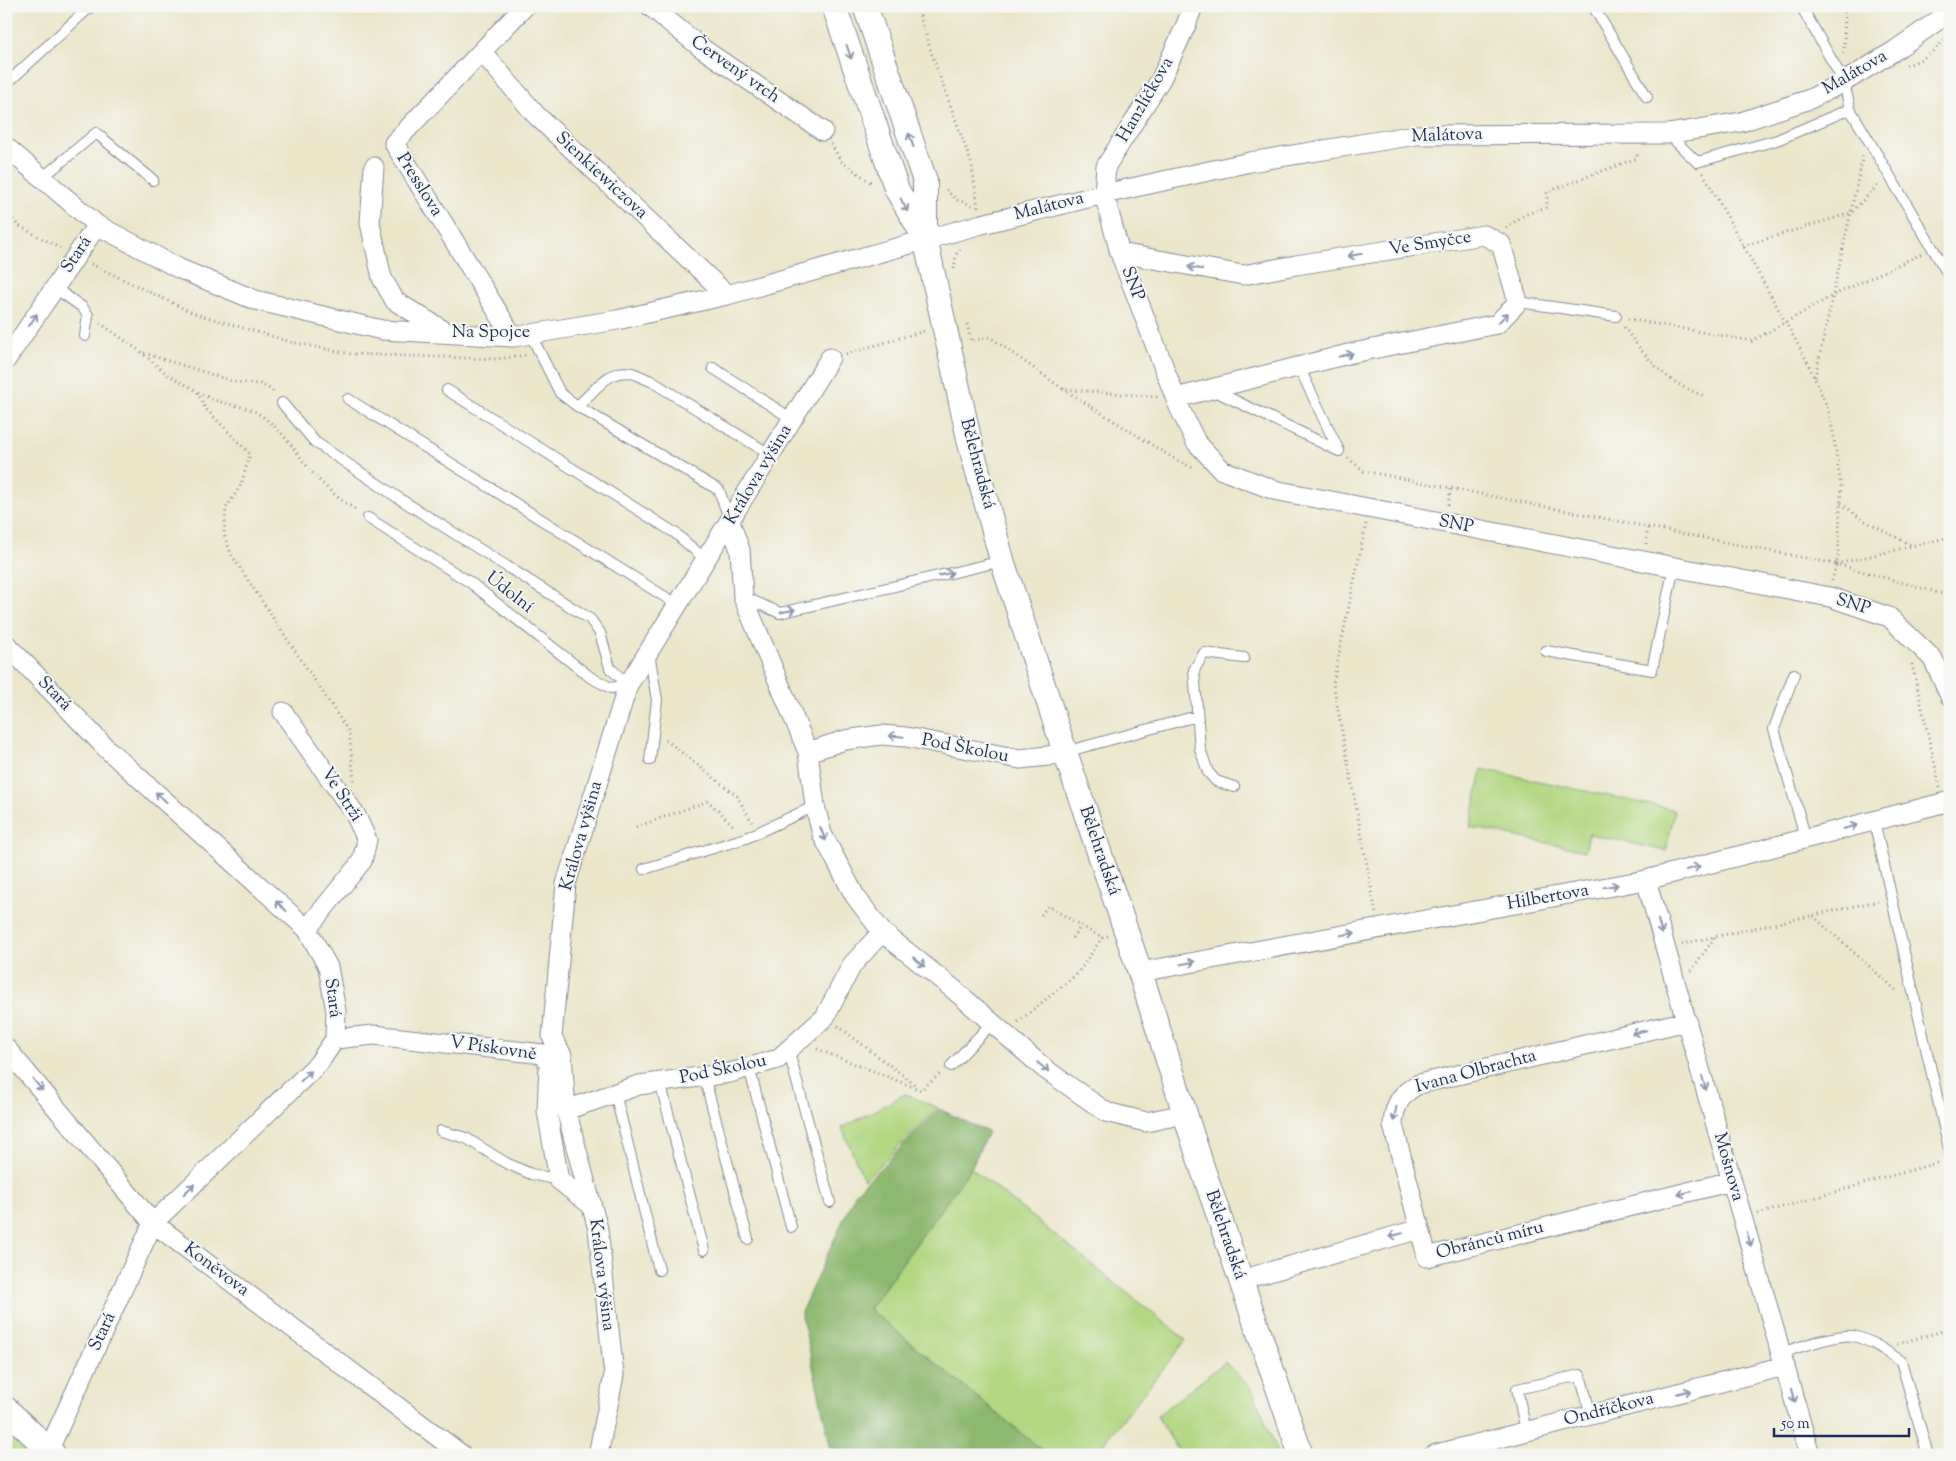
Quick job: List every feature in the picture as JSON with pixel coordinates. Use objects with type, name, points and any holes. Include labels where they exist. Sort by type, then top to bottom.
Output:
[{"type":"street","name":"Presslova","points":[[522,336],[394,143],[525,6]]},
{"type":"street","name":"Červený vrch","points":[[650,6],[703,49],[823,131]]},
{"type":"street","name":"Bělehradská","points":[[834,6],[897,190],[925,238],[955,324],[970,444],[1002,560],[1140,972],[1184,1114],[1301,1455]]},
{"type":"street","name":"Bělehradská","points":[[865,6],[925,181],[925,238]]},
{"type":"street","name":"Hanzlíčkova","points":[[1104,194],[1106,166],[1161,79],[1193,6]]},
{"type":"street","name":"Malátova","points":[[925,238],[1104,194],[1250,162],[1416,136],[1640,135],[1668,134],[1705,129],[1767,114],[1810,99],[1844,82],[1894,51],[1950,12]]},
{"type":"street","name":"Sienkiewiczova","points":[[482,52],[536,115],[727,294]]},
{"type":"street","name":"Stará","points":[[6,146],[97,226],[6,360]]},
{"type":"street","name":"Presslova","points":[[374,167],[370,223],[382,278],[395,301],[448,334]]},
{"type":"street","name":"SNP","points":[[1104,194],[1120,253],[1176,398],[1196,442],[1222,470],[1274,490],[1830,597],[1889,617],[1933,659],[1950,696]]},
{"type":"street","name":"Na Spojce","points":[[97,226],[180,269],[255,300],[382,330],[522,336],[617,320],[727,294],[925,238]]},
{"type":"street","name":"Ve Smyčce","points":[[1120,253],[1243,275],[1484,235],[1501,244],[1518,302]]},
{"type":"street","points":[[1176,398],[1348,354],[1497,324],[1518,302]]},
{"type":"street","name":"Králova výšina","points":[[598,1455],[614,1375],[598,1229],[566,1110],[562,1055],[552,1037],[566,884],[628,686],[830,358]]},
{"type":"street","points":[[730,522],[740,550],[743,597],[808,752],[815,806],[822,834],[855,896],[882,932],[1045,1069],[1106,1112],[1146,1122],[1184,1114]]},
{"type":"street","name":"Stará","points":[[6,644],[107,748],[307,929],[328,968],[336,1010],[335,1039],[318,1064],[154,1223],[50,1453]]},
{"type":"street","name":"Ve Strži","points":[[284,712],[355,814],[367,840],[362,861],[307,929]]},
{"type":"street","name":"Pod Školou","points":[[808,752],[845,740],[881,735],[1020,759],[1065,752]]},
{"type":"street","name":"Hilbertova","points":[[1140,972],[1646,880],[1947,802]]},
{"type":"street","name":"Mošnova","points":[[1646,880],[1810,1455]]},
{"type":"street","name":"Pod Školou","points":[[566,1110],[639,1085],[730,1073],[778,1059],[825,1016],[852,965],[882,932]]},
{"type":"street","name":"Ivana Olbrachta","points":[[1420,1229],[1393,1125],[1394,1112],[1398,1100],[1408,1089],[1419,1084],[1686,1021]]},
{"type":"street","name":"V Pískovně","points":[[335,1039],[374,1035],[542,1054],[549,1064],[548,1111],[559,1180]]},
{"type":"street","name":"Koněvova","points":[[6,1048],[154,1223],[462,1455]]},
{"type":"street","points":[[559,1180],[591,1205]]},
{"type":"street","name":"Obránců míru","points":[[1241,1280],[1420,1229],[1427,1257],[1732,1181]]},
{"type":"street","name":"Ondříčkova","points":[[1433,1455],[1591,1415],[1783,1359]]},
{"type":"street","points":[[6,1409],[50,1453]]},
{"type":"lane","points":[[6,84],[91,6]]},
{"type":"lane","points":[[1593,6],[1647,97]]},
{"type":"lane","points":[[1801,6],[1844,82],[1850,109],[1948,274]]},
{"type":"lane","points":[[1668,134],[1697,162],[1777,140],[1850,109]]},
{"type":"lane","points":[[42,178],[96,133],[153,180]]},
{"type":"lane","points":[[55,288],[82,307],[88,315],[85,336]]},
{"type":"lane","points":[[1518,302],[1616,316]]},
{"type":"lane","points":[[522,336],[560,393],[576,406],[719,490],[730,522]]},
{"type":"lane","points":[[1299,367],[1340,451]]},
{"type":"lane","points":[[713,368],[792,419]]},
{"type":"lane","points":[[576,406],[588,398],[599,384],[605,380],[617,375],[631,373],[651,381],[771,455]]},
{"type":"lane","points":[[1212,389],[1340,451]]},
{"type":"lane","points":[[447,390],[675,533],[706,560]]},
{"type":"lane","points":[[348,399],[678,605]]},
{"type":"lane","points":[[282,403],[315,442],[400,499],[590,619],[600,633],[610,668],[628,686]]},
{"type":"lane","name":"Údolní","points":[[368,518],[471,583],[590,677],[611,688],[628,686]]},
{"type":"lane","points":[[743,597],[780,613],[1002,560]]},
{"type":"lane","points":[[1546,651],[1652,670],[1674,567]]},
{"type":"lane","points":[[649,652],[657,700],[650,760]]},
{"type":"lane","points":[[1234,787],[1216,781],[1208,772],[1200,749],[1194,670],[1204,653],[1244,658]]},
{"type":"lane","points":[[1794,674],[1774,729],[1806,839]]},
{"type":"lane","points":[[1065,752],[1196,716]]},
{"type":"lane","points":[[644,869],[746,838],[815,806]]},
{"type":"lane","points":[[1874,821],[1950,1153]]},
{"type":"lane","points":[[951,1066],[998,1028]]},
{"type":"lane","points":[[793,1045],[830,1202]]},
{"type":"lane","points":[[749,1067],[791,1227]]},
{"type":"lane","points":[[704,1076],[748,1239]]},
{"type":"lane","points":[[660,1082],[704,1250]]},
{"type":"lane","points":[[615,1093],[659,1270]]},
{"type":"lane","points":[[441,1131],[466,1138],[506,1163],[531,1174],[559,1180]]},
{"type":"lane","points":[[1783,1359],[1837,1337],[1852,1335],[1880,1347],[1901,1361],[1928,1455]]},
{"type":"lane","points":[[1526,1431],[1517,1389],[1580,1375],[1591,1415]]},
{"type":"path","points":[[917,6],[932,55],[972,165],[982,224]]},
{"type":"path","points":[[1844,6],[1844,82]]},
{"type":"path","points":[[823,131],[841,161],[878,187],[882,196],[897,190]]},
{"type":"path","points":[[1524,215],[1547,207],[1547,192],[1637,158],[1640,135]]},
{"type":"path","points":[[1815,378],[1867,139]]},
{"type":"path","points":[[1743,246],[1851,213],[1888,175]]},
{"type":"path","points":[[1706,178],[1786,322],[1828,408],[1840,478],[1841,503],[1838,557],[1831,589]]},
{"type":"path","points":[[1616,316],[1752,341],[1832,296],[1931,248]]},
{"type":"path","points":[[88,315],[141,352],[168,375],[197,392],[215,400],[249,408],[260,414],[292,444],[323,485],[368,518]]},
{"type":"path","points":[[1616,316],[1634,342],[1661,371],[1676,382],[1704,396]]},
{"type":"path","points":[[830,358],[955,324],[971,341],[990,337],[1063,389],[1176,398]]},
{"type":"path","points":[[141,352],[235,382],[260,384],[272,390],[282,403]]},
{"type":"path","points":[[197,392],[205,408],[250,454],[241,485],[226,508],[224,534],[232,556],[349,732],[354,770],[355,814]]},
{"type":"path","points":[[1340,451],[1364,471],[1836,564],[1950,596]]},
{"type":"path","points":[[1841,503],[1861,519],[1912,546]]},
{"type":"path","points":[[1370,509],[1333,683],[1379,928]]},
{"type":"path","points":[[1836,564],[1950,537]]},
{"type":"path","points":[[1910,656],[1947,802],[1950,828]]},
{"type":"path","points":[[654,730],[737,796],[758,832]]},
{"type":"path","points":[[636,827],[708,801],[746,838]]},
{"type":"path","points":[[1666,948],[1891,898]]},
{"type":"path","points":[[1041,915],[1048,906],[1102,938]]},
{"type":"path","points":[[1813,916],[1916,1008]]},
{"type":"path","points":[[1072,938],[1081,926]]},
{"type":"path","points":[[998,1028],[1077,974],[1102,938],[1125,928]]},
{"type":"path","points":[[1678,990],[1715,937]]},
{"type":"path","points":[[825,1016],[921,1090]]},
{"type":"path","points":[[793,1045],[921,1090]]},
{"type":"path","points":[[921,1090],[951,1066]]},
{"type":"path","points":[[1743,1218],[1940,1162]]},
{"type":"path","points":[[1880,1347],[1950,1329]]},
{"type":"path","points":[[6,1437],[15,1455]]},
{"type":"green space","points":[[1482,769],[1675,810],[1666,851],[1589,834],[1585,851],[1470,827]]},
{"type":"green space","points":[[905,1094],[938,1108],[864,1180],[842,1128]]},
{"type":"green space","points":[[939,1109],[988,1132],[971,1168],[869,1309],[1048,1455],[867,1455],[831,1449],[801,1312],[856,1192]]},
{"type":"green space","points":[[971,1168],[1186,1340],[1094,1455],[1048,1455],[869,1309]]},
{"type":"green space","points":[[1225,1362],[1252,1389],[1279,1455],[1181,1455],[1157,1416]]},
{"type":"green space","points":[[6,1409],[46,1455],[6,1455]]}]
